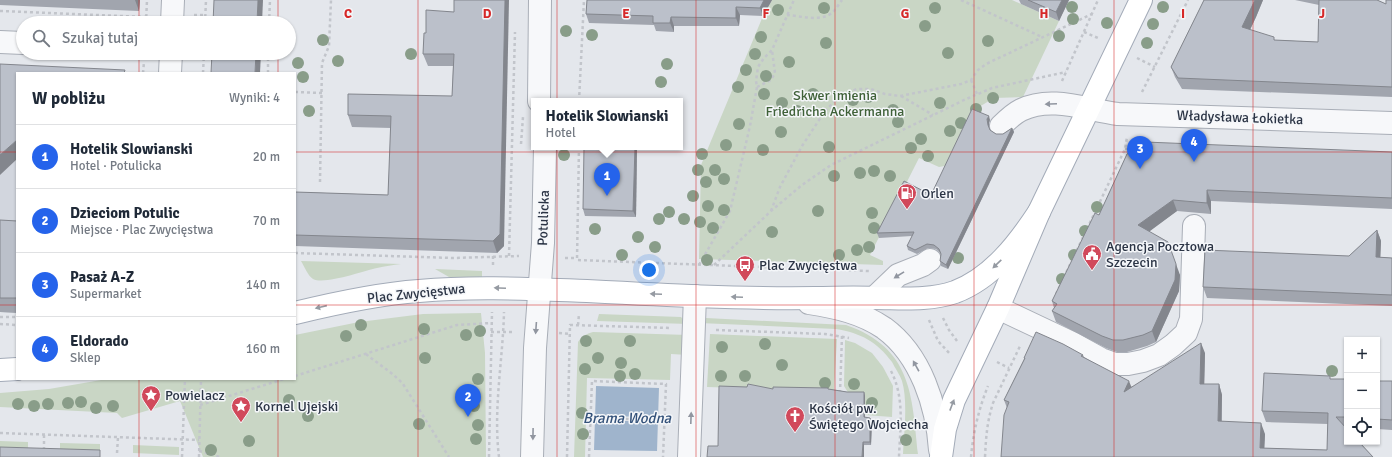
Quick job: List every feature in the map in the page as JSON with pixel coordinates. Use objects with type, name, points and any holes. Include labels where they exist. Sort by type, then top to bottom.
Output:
[{"type":"main road","points":[[1039,212],[1141,0]]},
{"type":"main road","name":"Plac Zwycięstwa","points":[[296,313],[348,301],[417,291],[486,288],[776,299],[929,298],[949,294],[964,288],[986,275],[999,263],[1025,233],[1039,212]]},
{"type":"main road","name":"Plac Zwycięstwa","points":[[941,457],[950,410],[998,308],[1039,212]]},
{"type":"main road","points":[[0,370],[16,369]]},
{"type":"street","points":[[172,16],[173,0]]},
{"type":"street","points":[[539,98],[540,0]]},
{"type":"street","points":[[0,42],[16,43]]},
{"type":"street","points":[[170,72],[171,60]]},
{"type":"street","name":"Władysława Łokietka","points":[[1001,126],[1021,110],[1053,103],[1118,114],[1392,123]]},
{"type":"street","name":"Potulicka","points":[[539,289],[543,244],[545,150]]},
{"type":"street","points":[[998,308],[1031,323],[1101,359],[1115,364],[1128,364],[1143,361],[1159,355],[1174,345],[1186,333],[1191,319],[1194,226]]},
{"type":"street","points":[[874,298],[892,279],[902,273],[923,265],[930,260]]},
{"type":"street","points":[[532,457],[535,348],[539,289]]},
{"type":"street","points":[[689,457],[695,296]]},
{"type":"street","name":"Plac Zwycięstwa","points":[[776,299],[821,305],[849,311],[869,320],[892,335],[908,352],[916,364],[924,382],[935,413],[941,457]]},
{"type":"path","points":[[146,16],[147,0]]},
{"type":"path","points":[[205,16],[206,0]]},
{"type":"path","points":[[269,16],[270,0]]},
{"type":"path","points":[[320,182],[322,63],[330,39],[331,0]]},
{"type":"path","points":[[579,98],[584,0]]},
{"type":"path","points":[[699,264],[730,211],[750,126],[758,67],[772,50],[794,0]]},
{"type":"path","points":[[787,15],[817,18],[828,16],[842,0]]},
{"type":"path","points":[[961,0],[1043,37]]},
{"type":"path","points":[[1053,103],[1098,0]]},
{"type":"path","points":[[1140,99],[1188,0]]},
{"type":"path","points":[[0,11],[122,16]]},
{"type":"path","points":[[771,211],[780,187],[802,146],[825,111],[842,95],[857,89],[871,89],[885,94],[900,96],[961,84],[971,80],[978,70],[986,64],[1092,14]]},
{"type":"path","points":[[509,256],[515,32]]},
{"type":"path","points":[[1084,32],[1101,40]]},
{"type":"path","points":[[756,87],[771,80],[775,73],[772,50]]},
{"type":"path","points":[[1133,56],[1155,67]]},
{"type":"path","points":[[203,72],[204,60]]},
{"type":"path","points":[[268,60],[268,72]]},
{"type":"path","points":[[143,72],[144,62]]},
{"type":"path","points":[[714,265],[771,211],[802,185],[831,166],[933,115],[992,88],[1066,72]]},
{"type":"path","points":[[971,80],[977,94]]},
{"type":"path","points":[[296,92],[322,92]]},
{"type":"path","points":[[900,96],[933,115]]},
{"type":"path","points":[[1055,295],[1125,149],[1127,136]]},
{"type":"path","points":[[1125,149],[1139,150]]},
{"type":"path","points":[[579,150],[577,260],[902,273]]},
{"type":"path","points":[[296,253],[453,258],[525,256]]},
{"type":"path","points":[[489,457],[492,310]]},
{"type":"path","points":[[499,457],[499,376],[504,311]]},
{"type":"path","points":[[578,325],[579,314]]},
{"type":"path","points":[[941,314],[950,332],[960,343]]},
{"type":"path","points":[[927,316],[938,341],[953,357]]},
{"type":"path","points":[[0,317],[16,317]]},
{"type":"path","points":[[296,376],[457,325],[491,323]]},
{"type":"path","points":[[985,457],[986,428],[993,403],[1031,323]]},
{"type":"path","points":[[0,324],[16,325]]},
{"type":"path","points":[[567,457],[570,325],[825,334],[852,339]]},
{"type":"path","points":[[491,332],[513,332]]},
{"type":"path","points":[[840,395],[842,336]]},
{"type":"path","points":[[366,354],[382,367],[397,376],[449,457]]},
{"type":"path","points":[[889,368],[896,383],[900,399],[899,457]]},
{"type":"path","points":[[182,457],[185,380]]},
{"type":"path","points":[[199,457],[201,380]]},
{"type":"path","points":[[200,405],[281,380]]},
{"type":"path","points":[[589,457],[592,381],[666,384],[663,457]]},
{"type":"path","points":[[971,457],[974,431],[990,381]]},
{"type":"path","points":[[590,418],[665,420]]},
{"type":"path","points":[[0,433],[199,440]]},
{"type":"path","points":[[44,435],[44,450]]},
{"type":"path","points":[[117,453],[118,437]]},
{"type":"path","points":[[199,451],[220,457]]},
{"type":"shaded area","points":[[0,78],[16,79],[16,313],[0,312]]},
{"type":"green space","name":"Skwer imienia Friedricha Ackermanna","points":[[772,0],[1012,0],[1059,21],[1023,97],[994,98],[979,107],[950,165],[939,167],[919,158],[870,255],[883,261],[883,265],[699,259],[701,165],[763,16]]},
{"type":"green space","points":[[301,261],[401,264],[380,267],[335,279],[319,280],[311,278]]},
{"type":"green space","points":[[435,269],[482,271],[482,277],[449,277]]},
{"type":"green space","points":[[481,313],[485,353],[486,457],[203,457],[180,401],[122,418],[117,413],[0,407],[0,393],[49,389],[101,380],[296,380],[296,335],[359,322],[423,314]]},
{"type":"green space","points":[[599,314],[681,317],[688,324],[597,321]]},
{"type":"green space","points":[[706,318],[846,325],[868,335],[884,347],[896,360],[904,376],[910,393],[914,412],[918,454],[903,454],[905,398],[901,379],[892,362],[880,349],[868,340],[853,333],[836,329],[699,323]]},
{"type":"green space","points":[[593,332],[688,335],[688,355],[671,354],[670,380],[587,378],[585,457],[574,457],[578,342],[584,336]]},
{"type":"green space","points":[[710,334],[837,339],[834,391],[707,387]]},
{"type":"green space","points":[[845,340],[855,343],[872,353],[883,367],[893,386],[892,417],[865,415],[844,386]]},
{"type":"green space","points":[[0,441],[28,442],[28,450],[0,449]]},
{"type":"green space","points":[[60,443],[100,444],[100,452],[60,450]]},
{"type":"green space","points":[[133,445],[179,447],[179,455],[133,453]]},
{"type":"water","name":"Brama Wodna","points":[[596,386],[659,388],[657,451],[594,450]]},
{"type":"pier","points":[[595,416],[658,417],[658,422],[595,420]]},
{"type":"building","points":[[214,0],[258,0],[257,16],[213,16]]},
{"type":"building","points":[[454,0],[505,0],[500,234],[493,241],[296,235],[296,192],[388,195],[391,116],[348,115],[348,94],[452,96],[454,54],[423,54],[424,33],[426,33],[426,10],[454,12]]},
{"type":"building","points":[[587,0],[764,0],[760,8],[736,7],[736,18],[671,17],[670,23],[653,23],[653,16],[586,14]]},
{"type":"building","points":[[1028,0],[1062,0],[1056,12]]},
{"type":"building","points":[[1204,0],[1255,0],[1242,27],[1274,37],[1274,40],[1318,42],[1319,0],[1377,0],[1386,4],[1386,0],[1392,0],[1392,87],[1178,78],[1171,67]]},
{"type":"building","points":[[212,60],[256,60],[255,72],[211,72]]},
{"type":"building","points":[[0,64],[125,70],[124,72],[16,72],[16,141],[0,155]]},
{"type":"building","points":[[972,109],[989,116],[987,119],[988,125],[990,130],[996,134],[1003,134],[1012,128],[946,265],[940,261],[941,254],[939,249],[934,245],[927,244],[915,250],[907,246],[914,232],[877,233],[904,181],[931,195]]},
{"type":"building","points":[[1145,142],[1392,152],[1392,198],[1207,190],[1207,203],[1173,200],[1138,225],[1168,242],[1176,264],[1175,280],[1152,331],[1123,340],[1113,340],[1052,311],[1057,304],[1052,301],[1095,213],[1099,215],[1127,154]]},
{"type":"building","points":[[584,150],[635,150],[633,211],[583,209]]},
{"type":"building","points":[[0,220],[16,221],[16,298],[0,298]]},
{"type":"building","points":[[1377,230],[1376,257],[1392,258],[1392,295],[1203,287],[1205,250],[1349,256]]},
{"type":"building","points":[[1036,332],[1063,344],[1083,355],[1081,356],[1129,381],[1124,392],[1201,343],[1200,384],[1219,384],[1218,421],[1261,423],[1260,448],[1327,450],[1328,413],[1262,411],[1264,373],[1330,376],[1330,379],[1344,379],[1344,417],[1336,417],[1344,426],[1344,445],[1362,445],[1373,457],[1001,457],[1004,415],[1009,402],[1004,400]]},
{"type":"building","points":[[1380,381],[1392,381],[1392,420],[1380,419]]},
{"type":"building","name":"Kościół pw. Świętego Wojciecha","points":[[748,384],[773,389],[773,387],[828,388],[847,392],[864,392],[864,417],[870,418],[870,442],[863,442],[862,457],[707,457],[708,446],[718,446],[719,386],[747,387]]},
{"type":"building","points":[[0,447],[100,450],[100,457],[0,457]]},
{"type":"place","name":"Eldorado","points":[[1194,162]]},
{"type":"place","name":"Pasaż A-Z","points":[[1140,169]]},
{"type":"place","name":"Hotelik Slowianski","points":[[607,196]]},
{"type":"place","name":"Orlen","points":[[907,210]]},
{"type":"place","name":"Agencja Pocztowa Szczecin","points":[[1092,271]]},
{"type":"place","name":"Plac Zwycięstwa","points":[[745,282]]},
{"type":"place","name":"Powielacz","points":[[151,412]]},
{"type":"place","name":"Dzieciom Potulic","points":[[468,417]]},
{"type":"place","name":"Kornel Ujejski","points":[[241,423]]},
{"type":"place","name":"Kościół pw. Świętego Wojciecha","points":[[795,433]]}]
